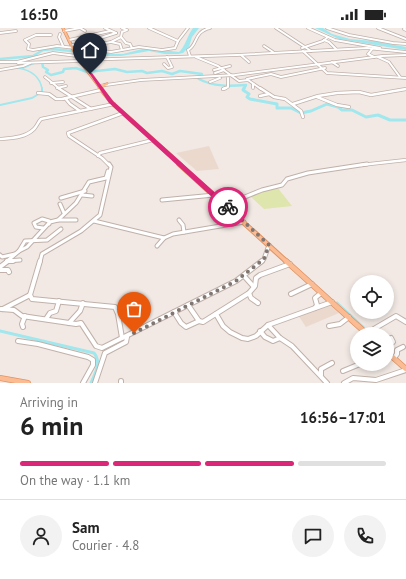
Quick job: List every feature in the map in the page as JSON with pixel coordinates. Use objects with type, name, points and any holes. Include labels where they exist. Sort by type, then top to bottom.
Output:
[{"type":"main road","points":[[64,29],[80,61],[101,90],[114,104],[360,327]]},
{"type":"main road","points":[[101,90],[102,86],[107,84]]},
{"type":"main road","points":[[394,358],[406,370]]},
{"type":"main road","points":[[0,378],[28,383]]},
{"type":"street","points":[[68,28],[73,28]]},
{"type":"street","points":[[64,29],[79,28],[84,30]]},
{"type":"street","points":[[97,39],[116,33],[105,28]]},
{"type":"street","points":[[79,48],[111,42],[121,37],[122,32],[127,30],[122,28]]},
{"type":"street","points":[[150,28],[178,41]]},
{"type":"street","points":[[51,35],[36,35],[25,40],[29,44],[28,49],[33,50],[50,46],[63,46],[104,52],[141,47],[169,50],[175,48],[178,41],[188,28]]},
{"type":"street","points":[[190,56],[188,50],[192,48],[194,40],[200,31],[210,28]]},
{"type":"street","points":[[276,28],[311,51]]},
{"type":"street","points":[[308,28],[328,38],[384,49]]},
{"type":"street","points":[[327,28],[333,32],[345,36],[368,38],[395,45],[406,44]]},
{"type":"street","points":[[378,28],[406,38]]},
{"type":"street","points":[[0,32],[15,29]]},
{"type":"street","points":[[69,40],[85,38],[110,30]]},
{"type":"street","points":[[94,32],[99,34]]},
{"type":"street","points":[[60,34],[59,37],[63,46]]},
{"type":"street","points":[[317,36],[323,35]]},
{"type":"street","points":[[121,37],[126,43],[130,44],[132,48]]},
{"type":"street","points":[[302,48],[328,38]]},
{"type":"street","points":[[324,40],[336,49]]},
{"type":"street","points":[[78,41],[77,45],[79,45],[79,48]]},
{"type":"street","points":[[111,42],[120,44],[122,50]]},
{"type":"street","points":[[72,47],[77,45]]},
{"type":"street","points":[[264,46],[269,51],[276,53]]},
{"type":"street","points":[[373,48],[368,54],[387,61],[400,78]]},
{"type":"street","points":[[0,63],[241,55],[373,48],[396,50],[406,53]]},
{"type":"street","points":[[280,49],[283,52]]},
{"type":"street","points":[[396,50],[398,56]]},
{"type":"street","points":[[303,51],[327,73],[406,78]]},
{"type":"street","points":[[0,63],[17,62],[53,53],[76,54],[99,59]]},
{"type":"street","points":[[97,83],[107,84],[127,81],[176,80],[232,76],[332,62],[398,56],[406,53]]},
{"type":"street","points":[[241,55],[249,62]]},
{"type":"street","points":[[194,56],[221,68],[239,81],[248,80],[270,94],[293,104],[302,114]]},
{"type":"street","points":[[164,64],[168,68],[172,67],[167,57]]},
{"type":"street","points":[[0,72],[12,67],[22,67],[32,62]]},
{"type":"street","points":[[332,62],[338,66]]},
{"type":"street","points":[[214,70],[230,66]]},
{"type":"street","points":[[239,81],[269,75],[281,77],[324,69]]},
{"type":"street","points":[[215,73],[224,70]]},
{"type":"street","points":[[335,70],[337,74]]},
{"type":"street","points":[[45,77],[48,78],[57,88],[91,109]]},
{"type":"street","points":[[223,89],[228,86],[228,78]]},
{"type":"street","points":[[210,82],[216,79],[235,78]]},
{"type":"street","points":[[51,83],[63,82]]},
{"type":"street","points":[[253,84],[252,86],[254,88]]},
{"type":"street","points":[[57,88],[66,86]]},
{"type":"street","points":[[293,104],[317,96],[343,92],[358,92],[371,96],[406,89]]},
{"type":"street","points":[[41,94],[52,95],[56,99],[101,90]]},
{"type":"street","points":[[260,96],[270,94]]},
{"type":"street","points":[[317,96],[328,103],[340,107],[349,107]]},
{"type":"street","points":[[65,98],[70,104],[80,111]]},
{"type":"street","points":[[311,98],[316,100]]},
{"type":"street","points":[[0,139],[26,134],[36,128],[38,121],[41,119],[114,104]]},
{"type":"street","points":[[1,310],[30,295],[42,254],[75,235],[94,221],[101,212],[111,167],[69,136],[68,133],[123,113]]},
{"type":"street","points":[[98,156],[100,154],[153,140]]},
{"type":"street","points":[[58,220],[76,203],[85,191],[89,182],[107,177],[109,168],[98,156]]},
{"type":"street","points":[[225,205],[262,190],[282,185],[287,179],[308,174],[406,160]]},
{"type":"street","points":[[61,198],[72,197],[85,191]]},
{"type":"street","points":[[82,195],[92,196]]},
{"type":"street","points":[[162,200],[214,195]]},
{"type":"street","points":[[60,204],[64,213]]},
{"type":"street","points":[[43,228],[36,227],[34,223],[42,219],[48,221],[49,224]]},
{"type":"street","points":[[18,252],[1,256],[1,265],[27,247],[43,228],[49,224],[58,220],[76,220]]},
{"type":"street","points":[[179,220],[184,232]]},
{"type":"street","points":[[94,221],[164,238]]},
{"type":"street","points":[[156,246],[164,238],[173,234],[244,222]]},
{"type":"street","points":[[18,252],[23,242],[27,240],[47,240],[61,229]]},
{"type":"street","points":[[1,310],[14,310],[25,316],[81,324],[96,346],[100,349],[244,276],[264,259],[269,245]]},
{"type":"street","points":[[7,261],[20,260]]},
{"type":"street","points":[[174,312],[181,323],[186,327],[199,321],[203,322],[249,293],[254,287],[256,278],[260,275],[290,264]]},
{"type":"street","points":[[0,270],[8,270],[9,272]]},
{"type":"street","points":[[244,276],[254,287]]},
{"type":"street","points":[[291,294],[312,284]]},
{"type":"street","points":[[315,308],[315,298],[322,292]]},
{"type":"street","points":[[249,293],[251,298],[258,303]]},
{"type":"street","points":[[30,295],[32,299],[115,307],[117,310],[120,332],[126,342],[105,353],[95,383]]},
{"type":"street","points":[[46,319],[50,313],[56,311],[60,301]]},
{"type":"street","points":[[216,314],[223,326],[242,338],[251,338],[268,325],[332,302]]},
{"type":"street","points":[[69,323],[80,310],[83,303]]},
{"type":"street","points":[[188,305],[199,321]]},
{"type":"street","points":[[23,327],[22,324],[25,316]]},
{"type":"street","points":[[378,327],[396,316],[406,322]]},
{"type":"street","points":[[329,326],[340,324],[349,317]]},
{"type":"street","points":[[268,325],[280,338],[292,346],[327,383]]},
{"type":"street","points":[[260,331],[265,338],[270,340],[280,338]]},
{"type":"street","points":[[18,341],[38,344],[88,357],[92,360],[93,365],[83,383]]},
{"type":"street","points":[[394,358],[397,354],[396,351],[403,348]]},
{"type":"street","points":[[321,375],[321,369],[332,363]]},
{"type":"street","points":[[343,372],[350,369]]},
{"type":"street","points":[[344,383],[353,378],[374,382],[406,370]]},
{"type":"shaded area","points":[[209,146],[219,169],[197,171],[176,153]]},
{"type":"shaded area","points":[[330,304],[339,313],[306,327],[298,315]]},
{"type":"green space","points":[[277,187],[292,206],[264,209],[250,196]]},
{"type":"water","points":[[193,28],[199,28],[192,37],[189,47],[183,53],[178,54],[165,54],[149,51],[121,56],[107,56],[77,52],[76,50],[123,54],[146,48],[179,52],[183,48]]},
{"type":"water","points":[[315,28],[323,28],[332,34],[350,39],[373,41],[406,47],[406,50],[339,39]]},
{"type":"waterway","points":[[0,59],[33,56],[43,50],[53,49],[81,52]]},
{"type":"waterway","points":[[22,68],[33,63],[42,62],[43,67],[48,70],[46,72],[51,75],[63,72],[64,69],[76,68],[87,72],[115,69],[127,72],[142,71],[147,73],[162,71],[172,74],[180,71],[202,74],[198,78]]},
{"type":"waterway","points":[[18,68],[27,70],[34,74],[41,84],[42,89]]},
{"type":"waterway","points":[[199,79],[216,85],[246,85],[244,89]]},
{"type":"waterway","points":[[244,88],[243,90],[249,94],[247,97],[250,99],[277,104],[277,108],[291,108],[301,113],[311,111],[327,104],[338,107],[342,110],[352,110],[366,117],[378,115],[390,120],[406,120]]},
{"type":"waterway","points":[[0,105],[32,98],[42,92],[42,89]]},
{"type":"waterway","points":[[337,302],[364,327]]},
{"type":"waterway","points":[[0,331],[94,353],[98,364],[91,383]]},
{"type":"way so far","points":[[134,333],[236,281],[264,259],[269,245],[228,207]]},
{"type":"route","points":[[90,74],[111,102],[228,207]]}]
